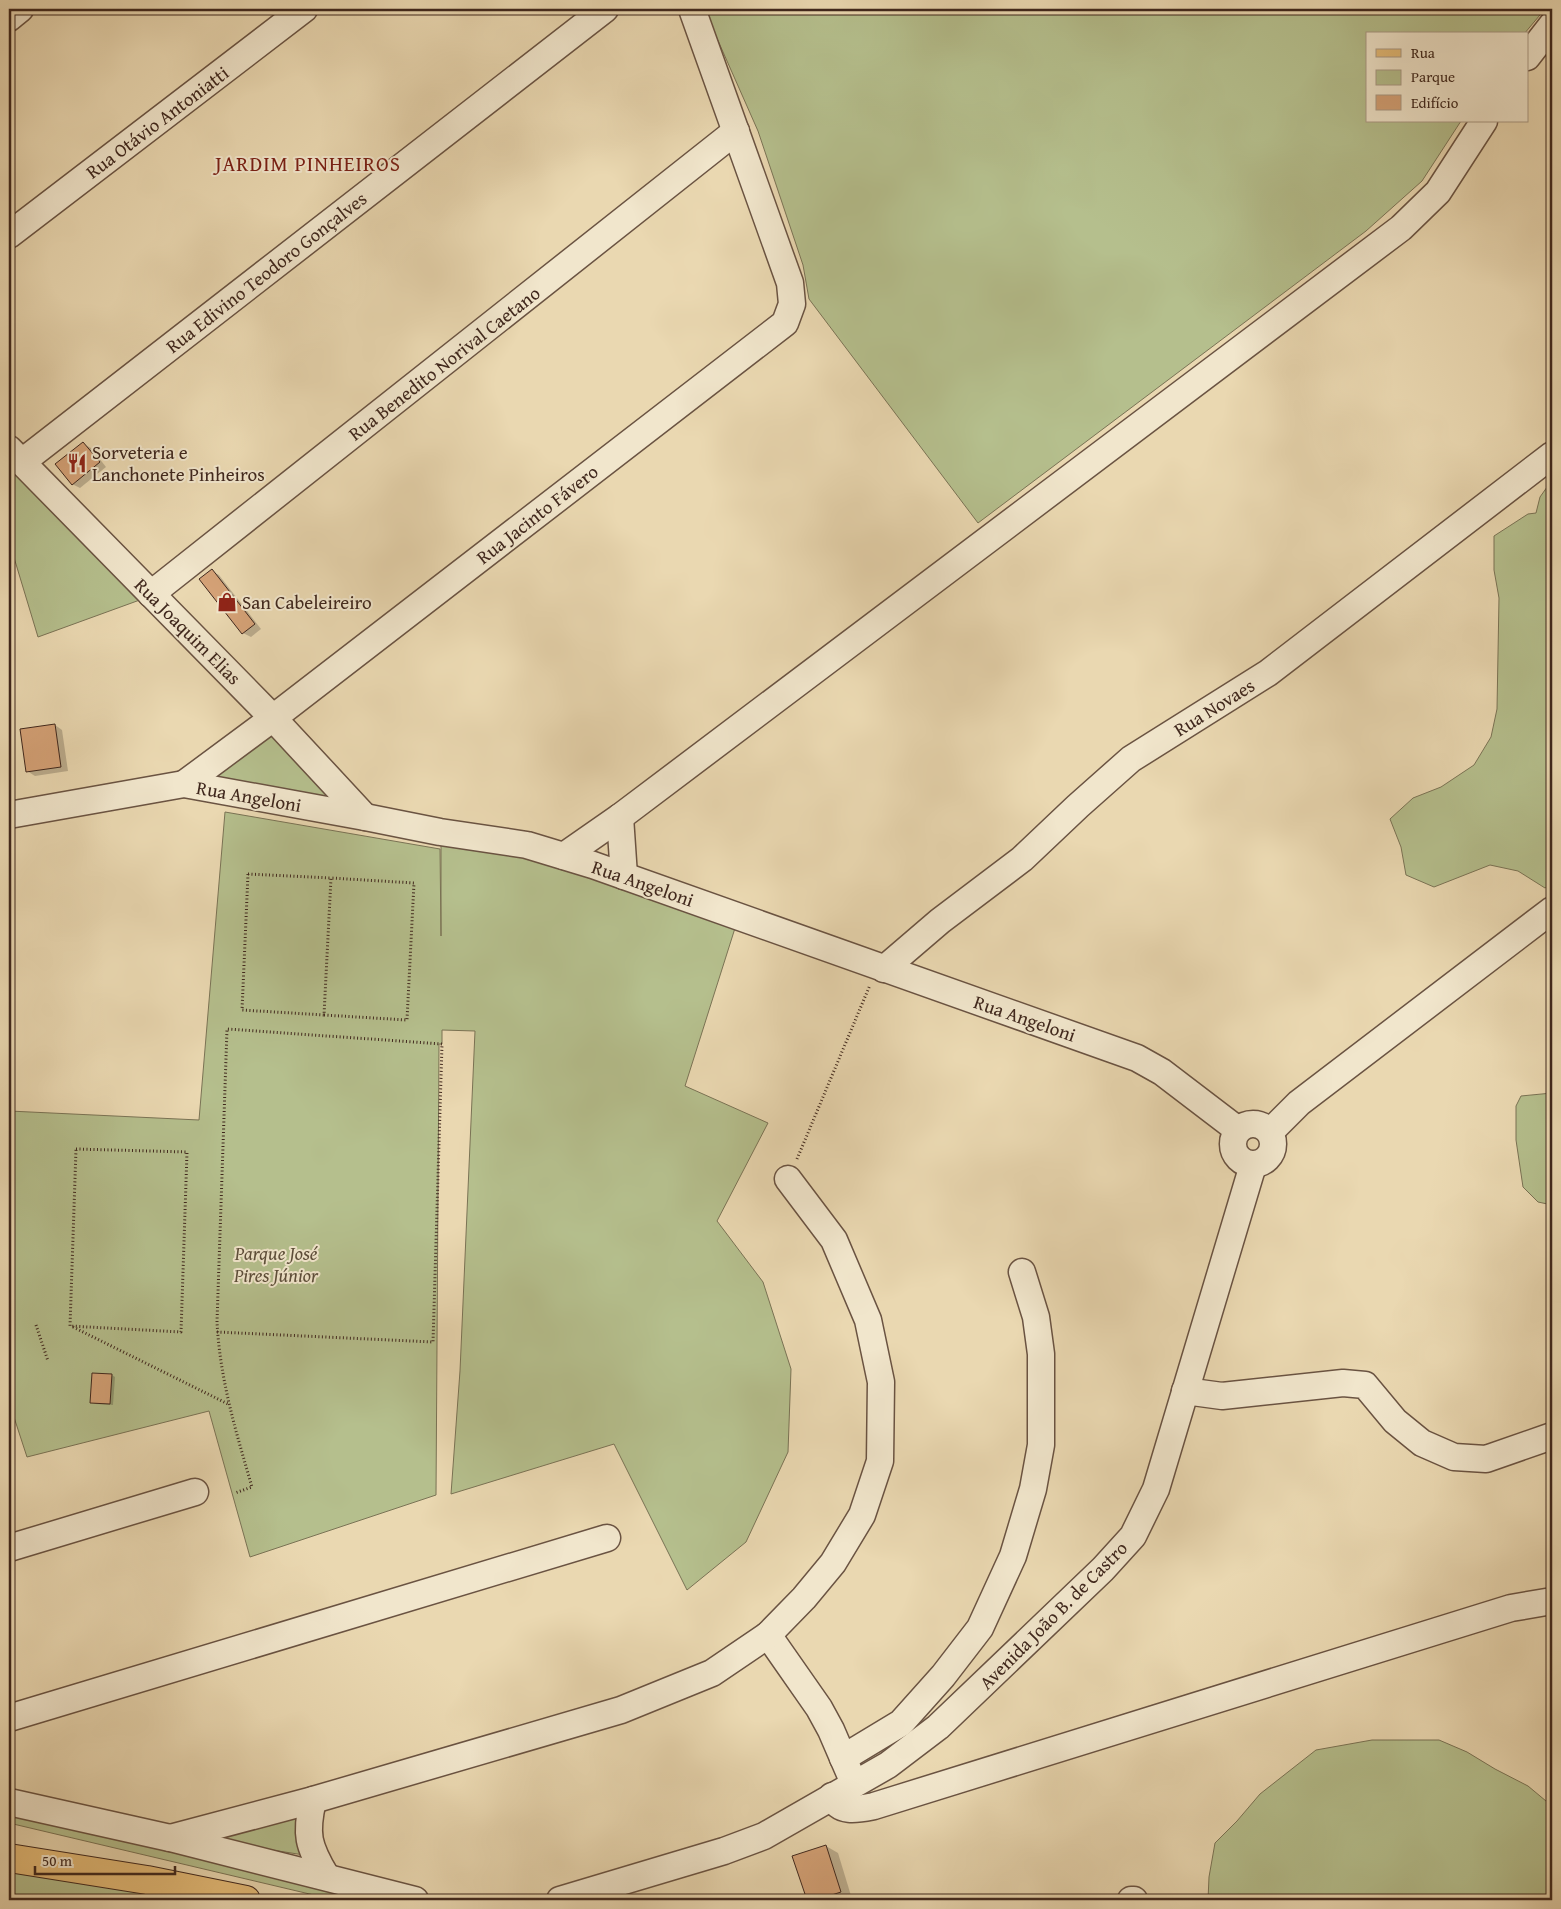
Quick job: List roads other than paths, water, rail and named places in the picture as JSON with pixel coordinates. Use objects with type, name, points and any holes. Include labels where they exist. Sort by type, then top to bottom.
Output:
[{"type":"main road","points":[[9,1858],[156,1881],[246,1900]]},
{"type":"street","points":[[9,18],[20,9]]},
{"type":"street","name":"Rua Otávio Antoniatti","points":[[9,235],[304,9]]},
{"type":"street","name":"Rua Edivino Teodoro Gonçalves","points":[[15,455],[605,9]]},
{"type":"street","points":[[692,9],[736,131]]},
{"type":"street","points":[[1528,56],[1552,25]]},
{"type":"street","points":[[564,856],[620,817],[1401,228],[1438,192],[1483,122]]},
{"type":"street","name":"Rua Jacinto Fávero","points":[[184,784],[273,718],[785,323],[792,304],[790,283],[736,131]]},
{"type":"street","name":"Rua Benedito Norival Caetano","points":[[151,594],[736,131]]},
{"type":"street","name":"Rua Joaquim Elias","points":[[15,455],[273,718],[365,816]]},
{"type":"street","name":"Rua Novaes","points":[[881,967],[1022,859],[1131,759],[1268,673],[1552,455]]},
{"type":"street","name":"Rua Angeloni","points":[[9,815],[184,784],[365,816],[440,832],[527,845],[624,876],[1137,1058],[1162,1072],[1238,1130]]},
{"type":"street","points":[[620,817],[624,876]]},
{"type":"street","points":[[1270,1132],[1299,1103],[1552,910]]},
{"type":"street","points":[[1250,1124],[1258,1124],[1270,1132],[1274,1140],[1273,1149],[1269,1157],[1262,1163],[1253,1164],[1239,1159],[1233,1145],[1234,1137],[1238,1130],[1250,1124]]},
{"type":"street","name":"Avenida João B. de Castro","points":[[560,1900],[724,1851],[764,1836],[888,1765],[938,1727],[1103,1569],[1133,1536],[1156,1489],[1253,1164]]},
{"type":"street","points":[[170,1838],[312,1800],[621,1710],[712,1673],[768,1635],[804,1598],[833,1563],[862,1515],[880,1461],[881,1382],[868,1320],[834,1240],[788,1179]]},
{"type":"street","points":[[843,1758],[901,1723],[943,1676],[980,1628],[1014,1556],[1033,1489],[1041,1445],[1041,1354],[1036,1317],[1022,1272]]},
{"type":"street","points":[[1185,1391],[1222,1396],[1343,1383],[1365,1385],[1395,1421],[1422,1442],[1454,1456],[1486,1459],[1552,1436]]},
{"type":"street","points":[[9,1548],[195,1492]]},
{"type":"street","points":[[9,1718],[606,1538]]},
{"type":"street","points":[[768,1635],[819,1708],[843,1758],[843,1790],[838,1806],[849,1810],[874,1806],[1511,1608],[1552,1601]]},
{"type":"street","points":[[12,1799],[326,1876],[415,1900]]},
{"type":"street","points":[[312,1800],[308,1821],[308,1837],[314,1856],[326,1876]]},
{"type":"place","name":"Sorveteria e Lanchonete Pinheiros","points":[[77,463]]},
{"type":"place","name":"San Cabeleireiro","points":[[227,602]]},
{"type":"district","name":"JARDIM PINHEIROS","points":[[308,163]]},
{"type":"park label","name":"Parque José Pires Júnior","points":[[276,1264]]}]
